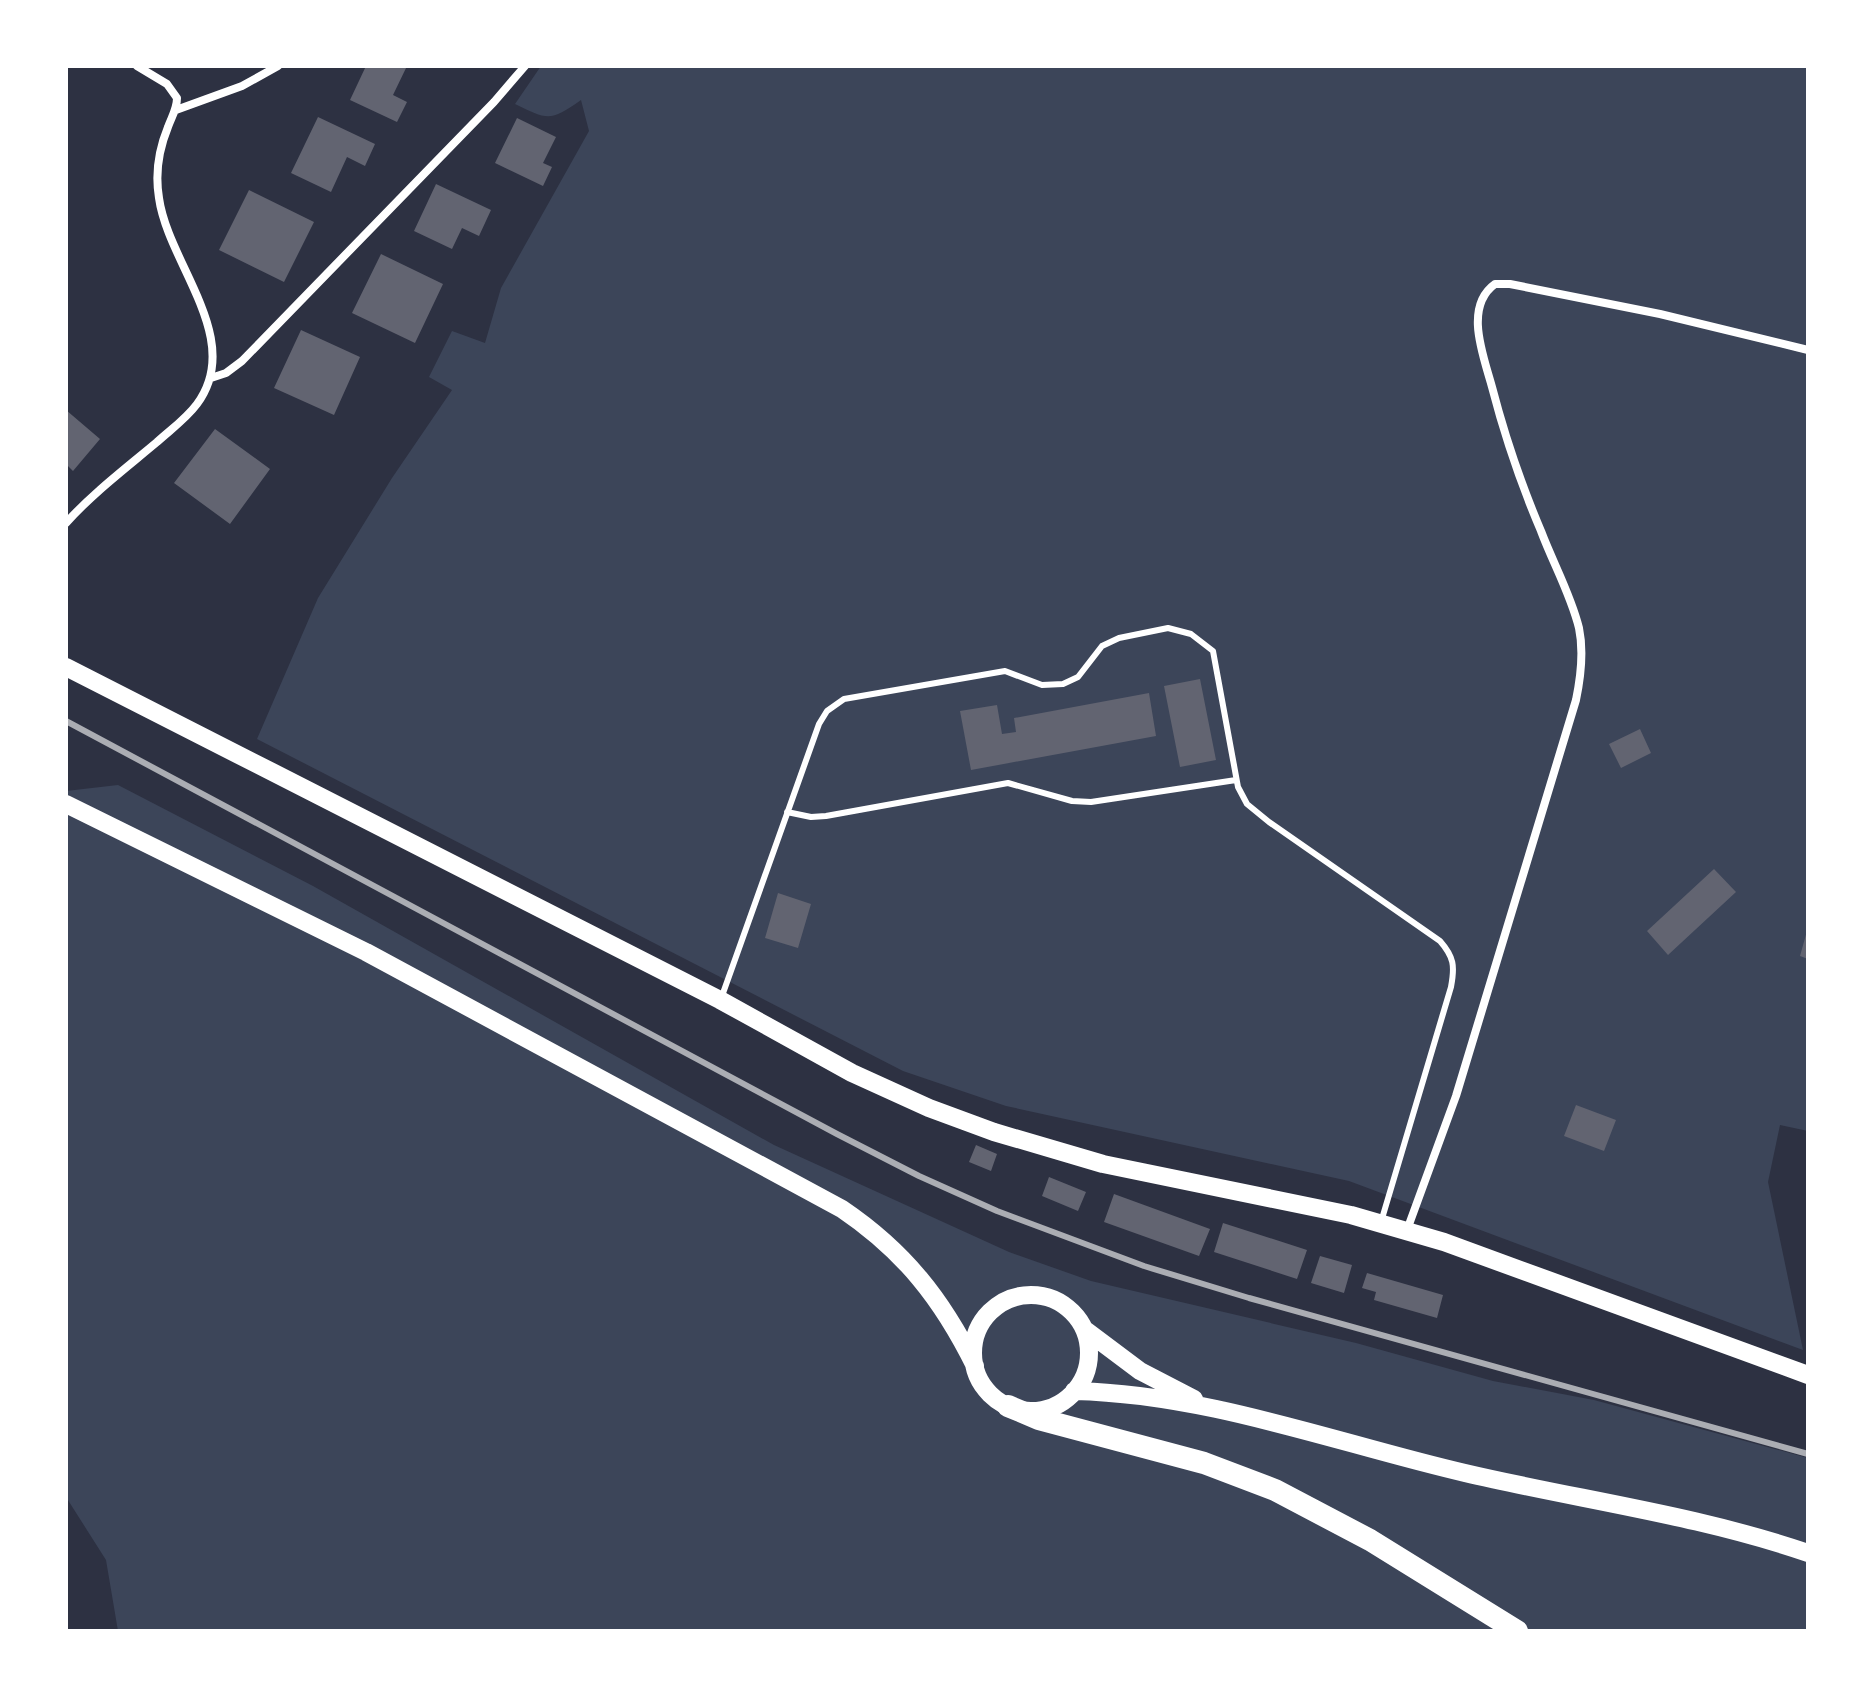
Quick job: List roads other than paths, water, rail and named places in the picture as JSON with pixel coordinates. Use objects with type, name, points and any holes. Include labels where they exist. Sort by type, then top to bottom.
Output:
[{"type":"highway","points":[[1008,1406],[1039,1419],[1204,1463],[1275,1490],[1370,1540],[1517,1631]]},
{"type":"main road","points":[[66,667],[720,1000],[874,1084],[929,1108],[994,1132],[1103,1164],[1381,1222],[1808,1375]]},
{"type":"main road","points":[[71,809],[366,952],[842,1209],[880,1236],[911,1266],[950,1320],[982,1383],[993,1396],[1008,1406],[1025,1410],[1044,1409],[1060,1403],[1074,1391],[1089,1360],[1084,1329]]},
{"type":"main road","points":[[975,1366],[977,1333],[992,1310],[1011,1299],[1039,1295],[1054,1300],[1072,1312],[1084,1329],[1140,1371],[1207,1405]]},
{"type":"main road","points":[[1074,1391],[1130,1394],[1207,1405],[1467,1473],[1715,1525],[1808,1553]]},
{"type":"street","points":[[66,523],[193,409],[211,378],[213,346],[159,199],[159,162],[177,98],[174,90],[137,66]]},
{"type":"street","points":[[176,110],[242,86],[278,66]]},
{"type":"street","points":[[211,378],[238,365],[494,102],[525,66]]},
{"type":"street","points":[[1407,1230],[1463,1072],[1575,706],[1582,669],[1576,618],[1515,469],[1496,402],[1478,332],[1482,299],[1495,284],[1510,284],[1638,309],[1808,350]]},
{"type":"lane","points":[[720,1000],[819,724],[827,711],[844,699],[1005,671],[1042,685],[1063,684],[1078,677],[1102,646],[1119,638],[1168,628],[1191,634],[1213,651],[1236,780],[1247,804],[1412,920],[1440,941],[1452,955],[1455,968],[1451,987],[1381,1222]]},
{"type":"lane","points":[[787,812],[811,817],[826,816],[1008,783],[1072,801],[1091,802],[1236,780]]},
{"type":"railway","points":[[66,721],[837,1134],[997,1211],[1144,1266],[1249,1298],[1808,1454]]}]
